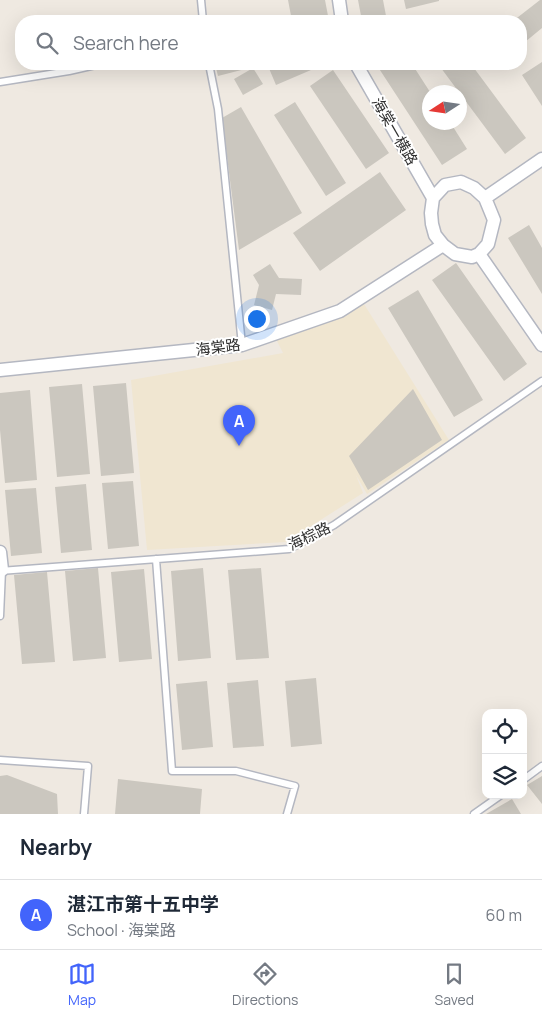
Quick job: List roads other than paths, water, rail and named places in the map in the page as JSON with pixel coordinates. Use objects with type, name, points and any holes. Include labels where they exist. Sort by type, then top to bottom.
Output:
[{"type":"street","points":[[339,0],[341,15]]},
{"type":"street","name":"海棠一横路","points":[[359,70],[433,198]]},
{"type":"street","points":[[485,198],[542,159]]},
{"type":"street","points":[[461,182],[474,188],[485,198],[494,220],[488,244],[479,254],[472,256],[455,254],[443,245],[435,235],[431,214],[433,198],[445,185],[461,182]]},
{"type":"street","name":"海棠路","points":[[0,370],[242,345],[340,311],[443,245]]},
{"type":"street","points":[[479,254],[542,345]]},
{"type":"street","points":[[0,552],[1,571]]},
{"type":"lane","points":[[201,0],[202,15]]},
{"type":"lane","points":[[0,82],[73,70]]},
{"type":"lane","points":[[210,70],[218,109],[242,345]]},
{"type":"lane","name":"海棕路","points":[[1,571],[289,549],[334,525],[542,381]]},
{"type":"lane","points":[[156,559],[172,771],[236,771],[295,786],[287,814]]},
{"type":"lane","points":[[0,616],[1,571]]},
{"type":"lane","points":[[0,760],[88,766],[84,814]]},
{"type":"lane","points":[[527,777],[542,766]]},
{"type":"lane","points":[[474,814],[495,799]]},
{"type":"place","name":"湛江市第十五中学","points":[[239,446]]}]
